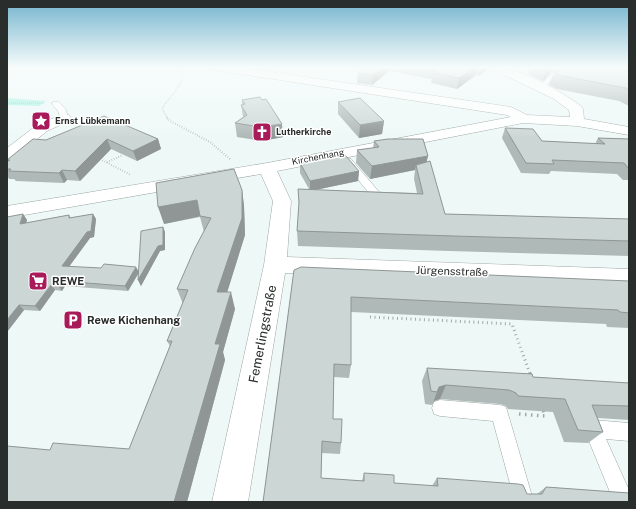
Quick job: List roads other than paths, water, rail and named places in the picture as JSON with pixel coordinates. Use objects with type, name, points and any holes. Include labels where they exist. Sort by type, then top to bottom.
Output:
[{"type":"street","points":[[375,91],[511,111],[523,119]]},
{"type":"street","points":[[547,91],[576,108],[577,122]]},
{"type":"street","points":[[7,156],[42,128],[64,118]]},
{"type":"street","name":"Kirchenhang","points":[[7,212],[255,170],[523,119],[577,122],[629,130]]},
{"type":"street","name":"Femerlingstraße","points":[[230,502],[275,265],[282,201],[255,170]]},
{"type":"street","name":"Jürgensstraße","points":[[275,265],[629,278]]},
{"type":"lane","points":[[56,104],[62,110],[64,118]]},
{"type":"lane","points":[[341,153],[377,196],[396,196]]},
{"type":"lane","points":[[440,408],[500,412],[522,496]]},
{"type":"lane","points":[[623,499],[593,429],[629,432]]},
{"type":"place","name":"Ernst Lübkemann","points":[[41,121]]},
{"type":"place","name":"Lutherkirche","points":[[262,132]]},
{"type":"place","name":"REWE","points":[[38,281]]},
{"type":"place","name":"Rewe Kichenhang","points":[[73,320]]}]
